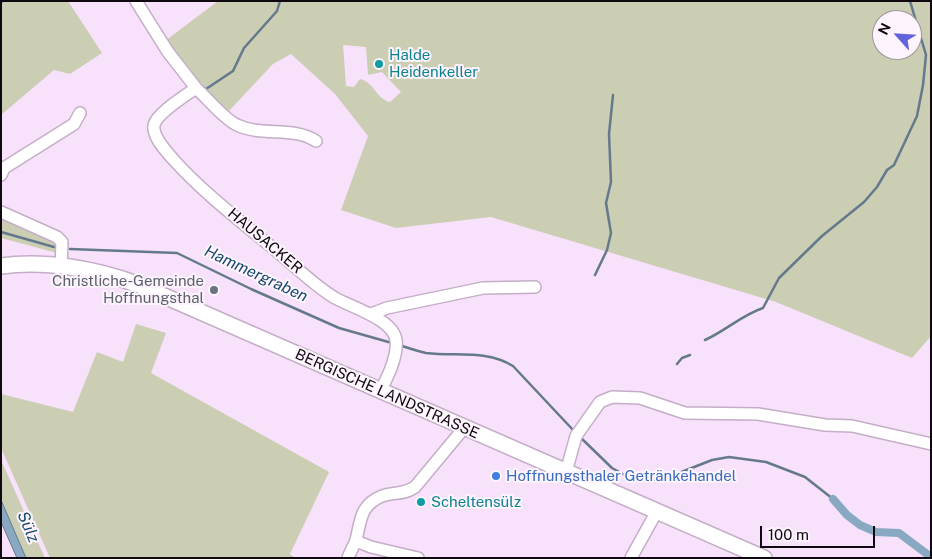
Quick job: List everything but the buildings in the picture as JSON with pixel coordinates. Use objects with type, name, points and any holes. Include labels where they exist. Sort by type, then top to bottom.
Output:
[{"type":"main road","name":"BERGISCHE LANDSTRASSE","points":[[1,266],[32,264],[93,271],[133,283],[764,558]]},
{"type":"street","points":[[136,1],[168,52],[196,88],[235,124],[261,132],[304,133],[316,141]]},
{"type":"street","name":"HAUSACKER","points":[[196,88],[157,118],[154,127],[155,134],[172,158],[226,208],[304,274],[334,297],[358,310],[371,314],[383,322],[396,339],[395,351],[381,390]]},
{"type":"street","points":[[1,175],[4,168],[74,124],[80,113]]},
{"type":"street","points":[[1,212],[57,237],[62,242],[61,267]]},
{"type":"street","points":[[371,314],[387,308],[484,288],[535,287]]},
{"type":"street","points":[[566,472],[577,434],[604,398],[626,396],[640,398],[685,413],[758,414],[852,426],[931,444]]},
{"type":"street","points":[[348,558],[356,541],[359,519],[370,502],[385,495],[405,494],[416,487],[464,428]]},
{"type":"street","points":[[631,558],[657,512]]},
{"type":"street","points":[[356,541],[370,548],[418,558]]},
{"type":"green space","points":[[1,1],[68,1],[102,53],[70,74],[54,70],[1,115]]},
{"type":"green space","points":[[218,1],[931,1],[931,336],[912,358],[776,302],[491,217],[396,228],[341,210],[368,136],[335,94],[291,54],[273,64],[228,112],[165,41]],"holes":[[[343,45],[366,47],[368,75],[382,72],[401,92],[390,102],[381,97],[369,84],[360,79],[354,87],[346,86]]]},
{"type":"green space","points":[[1,214],[58,242],[57,253],[1,238]]},
{"type":"green space","points":[[136,324],[166,333],[151,373],[329,472],[290,554],[295,558],[50,558],[1,448],[1,394],[73,412],[97,352],[123,362]]},
{"type":"green space","points":[[1,460],[45,558],[26,558],[1,500]]},
{"type":"water","points":[[1,500],[26,558],[17,558],[1,522]]},
{"type":"waterway","points":[[206,89],[233,71],[244,48],[277,11],[280,1]]},
{"type":"waterway","points":[[705,340],[763,308],[779,278],[822,236],[864,202],[877,187],[887,170],[894,165],[917,116],[926,55],[910,1]]},
{"type":"waterway","points":[[595,275],[607,250],[611,233],[606,203],[611,182],[609,134],[613,95]]},
{"type":"waterway","name":"Hammergraben","points":[[1,232],[54,247]]},
{"type":"waterway","name":"Hammergraben","points":[[70,249],[177,253],[251,289],[339,328],[392,343]]},
{"type":"waterway","points":[[399,345],[426,353],[482,355],[503,361],[513,366],[574,431]]},
{"type":"waterway","points":[[677,364],[682,358],[690,355]]},
{"type":"waterway","name":"Hammergraben","points":[[580,437],[612,468],[630,478],[661,480],[712,460],[729,457],[766,462],[805,477],[833,499]]},
{"type":"waterway","name":"Hammergraben","points":[[833,499],[847,515],[860,525],[876,532],[899,533],[931,557]]},
{"type":"place","name":"Halde Heidenkeller","points":[[379,64]]},
{"type":"place","name":"Christliche-Gemeinde Hoffnungsthal","points":[[214,290]]},
{"type":"place","name":"Hoffnungsthaler Getränkehandel","points":[[496,476]]},
{"type":"place","name":"Scheltensülz","points":[[421,502]]},
{"type":"water label","name":"Sülz","points":[[28,527]]}]
